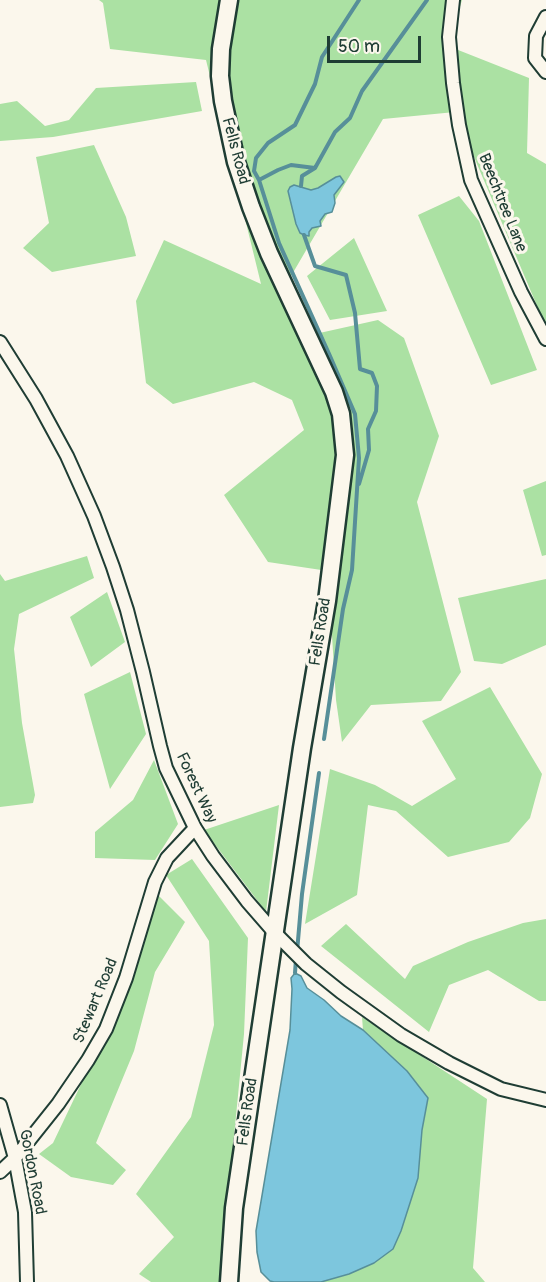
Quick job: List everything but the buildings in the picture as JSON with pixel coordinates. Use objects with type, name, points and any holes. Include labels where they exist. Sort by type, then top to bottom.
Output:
[{"type":"street","name":"Fells Road","points":[[229,0],[220,49],[220,76],[236,162],[269,254],[334,392],[341,414],[345,455],[327,601],[302,748],[234,1208],[229,1282]]},
{"type":"street","name":"Beechtree Lane","points":[[453,0],[449,37],[453,82],[459,125],[471,180],[521,292],[546,339]]},
{"type":"street","points":[[546,17],[536,36],[535,58],[546,72]]},
{"type":"street","name":"Forest Way","points":[[0,342],[36,399],[67,456],[94,516],[127,610],[166,768],[195,828],[213,856],[274,933],[306,964],[341,992],[401,1035],[449,1063],[501,1089],[546,1100]]},
{"type":"street","name":"Stewart Road","points":[[0,1172],[15,1158],[58,1104],[106,1029],[126,978],[154,882],[168,858],[195,828]]},
{"type":"street","name":"Gordon Road","points":[[0,1105],[15,1158],[25,1212],[27,1282]]},
{"type":"green space","points":[[99,0],[462,0],[448,46],[529,78],[527,153],[546,164],[546,327],[455,112],[383,119],[284,288],[306,336],[378,320],[404,338],[439,436],[417,502],[461,672],[441,701],[371,705],[342,742],[336,700],[328,571],[268,562],[224,495],[304,430],[292,400],[254,382],[173,404],[146,383],[136,301],[164,240],[261,284],[206,60],[110,49],[103,3]]},
{"type":"green space","points":[[196,82],[202,111],[53,137],[0,141],[0,104],[17,101],[45,126],[69,120],[96,88]]},
{"type":"green space","points":[[94,145],[126,217],[136,256],[52,272],[23,248],[49,223],[36,157]]},
{"type":"green space","points":[[459,196],[479,221],[537,370],[491,385],[418,215]]},
{"type":"green space","points":[[354,238],[387,311],[330,320],[307,276]]},
{"type":"green space","points":[[546,481],[546,555],[542,556],[523,490]]},
{"type":"green space","points":[[87,556],[94,578],[19,614],[14,649],[22,723],[35,795],[33,803],[0,807],[0,574],[5,581]]},
{"type":"green space","points":[[546,579],[546,645],[502,664],[474,661],[458,598]]},
{"type":"green space","points":[[107,592],[125,642],[91,667],[70,617]]},
{"type":"green space","points":[[130,672],[146,734],[110,789],[84,694]]},
{"type":"green space","points":[[490,687],[542,774],[530,818],[509,842],[448,857],[396,811],[368,805],[357,895],[305,924],[330,769],[375,785],[412,806],[456,779],[422,721]]},
{"type":"green space","points":[[154,760],[178,824],[155,860],[95,858],[95,832],[133,800]]},
{"type":"green space","points":[[279,805],[266,912],[204,830]]},
{"type":"green space","points":[[192,859],[248,938],[244,1034],[223,1249],[222,1282],[151,1282],[139,1274],[174,1237],[136,1194],[191,1117],[214,1025],[209,941],[166,875]]},
{"type":"green space","points":[[158,895],[185,922],[155,972],[134,1051],[96,1143],[126,1170],[113,1185],[71,1177],[39,1154],[53,1143],[137,967]]},
{"type":"green space","points":[[546,919],[546,1001],[539,1001],[488,970],[449,985],[429,1032],[321,946],[346,924],[405,979],[413,966],[468,942],[523,923]]},
{"type":"green space","points":[[362,1017],[487,1099],[473,1268],[485,1282],[321,1282],[349,1274],[422,1130],[428,1098],[407,1071],[363,1030]]},
{"type":"water","points":[[340,176],[344,182],[334,195],[335,203],[332,212],[325,214],[320,221],[321,226],[312,228],[309,236],[300,233],[288,191],[290,187],[294,185],[311,190]]},
{"type":"water","points":[[295,973],[301,976],[307,988],[341,1016],[363,1030],[407,1071],[428,1098],[422,1130],[418,1178],[393,1249],[374,1263],[349,1274],[321,1282],[270,1281],[261,1272],[257,1252],[256,1231],[290,1030],[291,978]]},
{"type":"waterway","points":[[259,180],[254,171],[256,158],[268,143],[295,125],[315,84],[322,57],[359,0]]},
{"type":"waterway","points":[[324,739],[343,609],[352,570],[359,458],[355,414],[279,243],[259,180],[291,165],[315,168],[335,132],[350,118],[362,91],[427,0]]},
{"type":"waterway","points":[[301,186],[302,176],[315,168]]},
{"type":"waterway","points":[[304,235],[315,266],[346,275],[355,313],[360,369],[372,373],[377,386],[376,411],[368,429],[369,450],[359,484]]},
{"type":"waterway","points":[[297,952],[302,894],[319,773]]},
{"type":"waterway","points":[[295,973],[296,959]]}]
